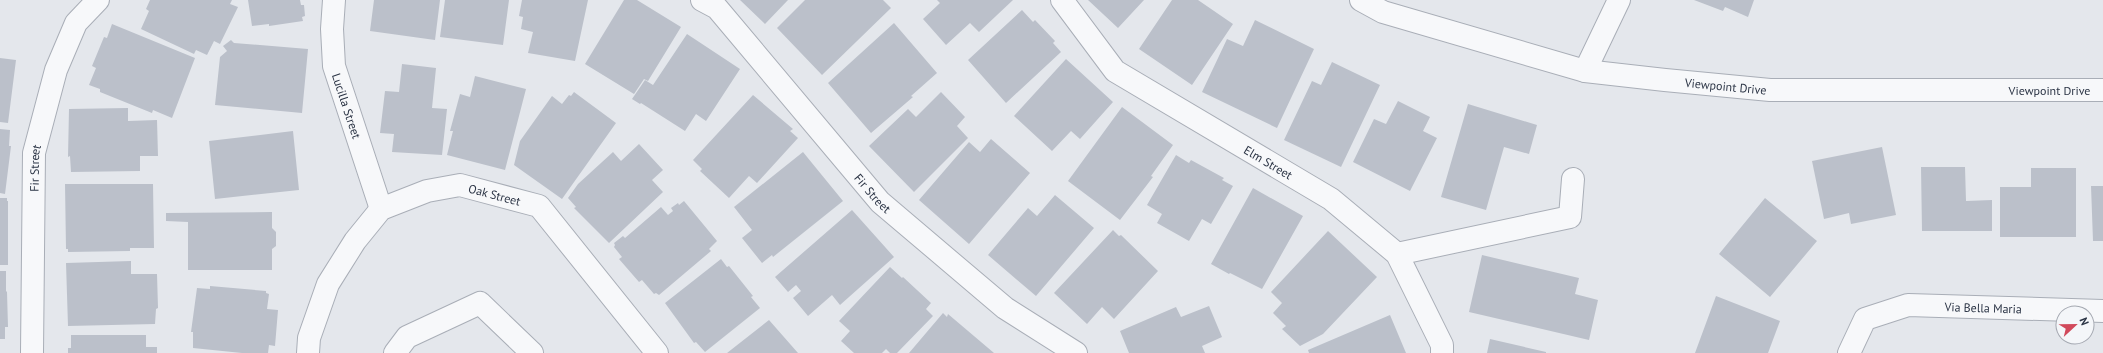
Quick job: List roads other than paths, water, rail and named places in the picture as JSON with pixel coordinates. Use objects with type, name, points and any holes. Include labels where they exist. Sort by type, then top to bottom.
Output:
[{"type":"street","name":"Fir Street","points":[[32,353],[34,153],[56,70],[76,23],[98,0]]},
{"type":"street","name":"Lucilla Street","points":[[334,0],[332,29],[334,66],[381,209]]},
{"type":"street","name":"Fir Street","points":[[702,0],[717,8],[880,202],[1005,308],[1076,353]]},
{"type":"street","name":"Elm Street","points":[[1062,0],[1115,71],[1331,199],[1397,254],[1442,345],[1442,353]]},
{"type":"street","name":"Viewpoint Drive","points":[[1361,0],[1384,12],[1585,71],[1770,90],[2103,90]]},
{"type":"street","points":[[1585,71],[1619,0]]},
{"type":"street","points":[[1397,254],[1570,217],[1573,179]]},
{"type":"street","name":"Oak Street","points":[[308,353],[309,338],[328,284],[354,242],[381,209],[427,191],[460,185],[539,206],[657,353]]},
{"type":"street","points":[[395,353],[407,337],[480,303],[532,353]]},
{"type":"street","name":"Via Bella Maria","points":[[1849,353],[1865,319],[1908,305],[2103,311]]}]
